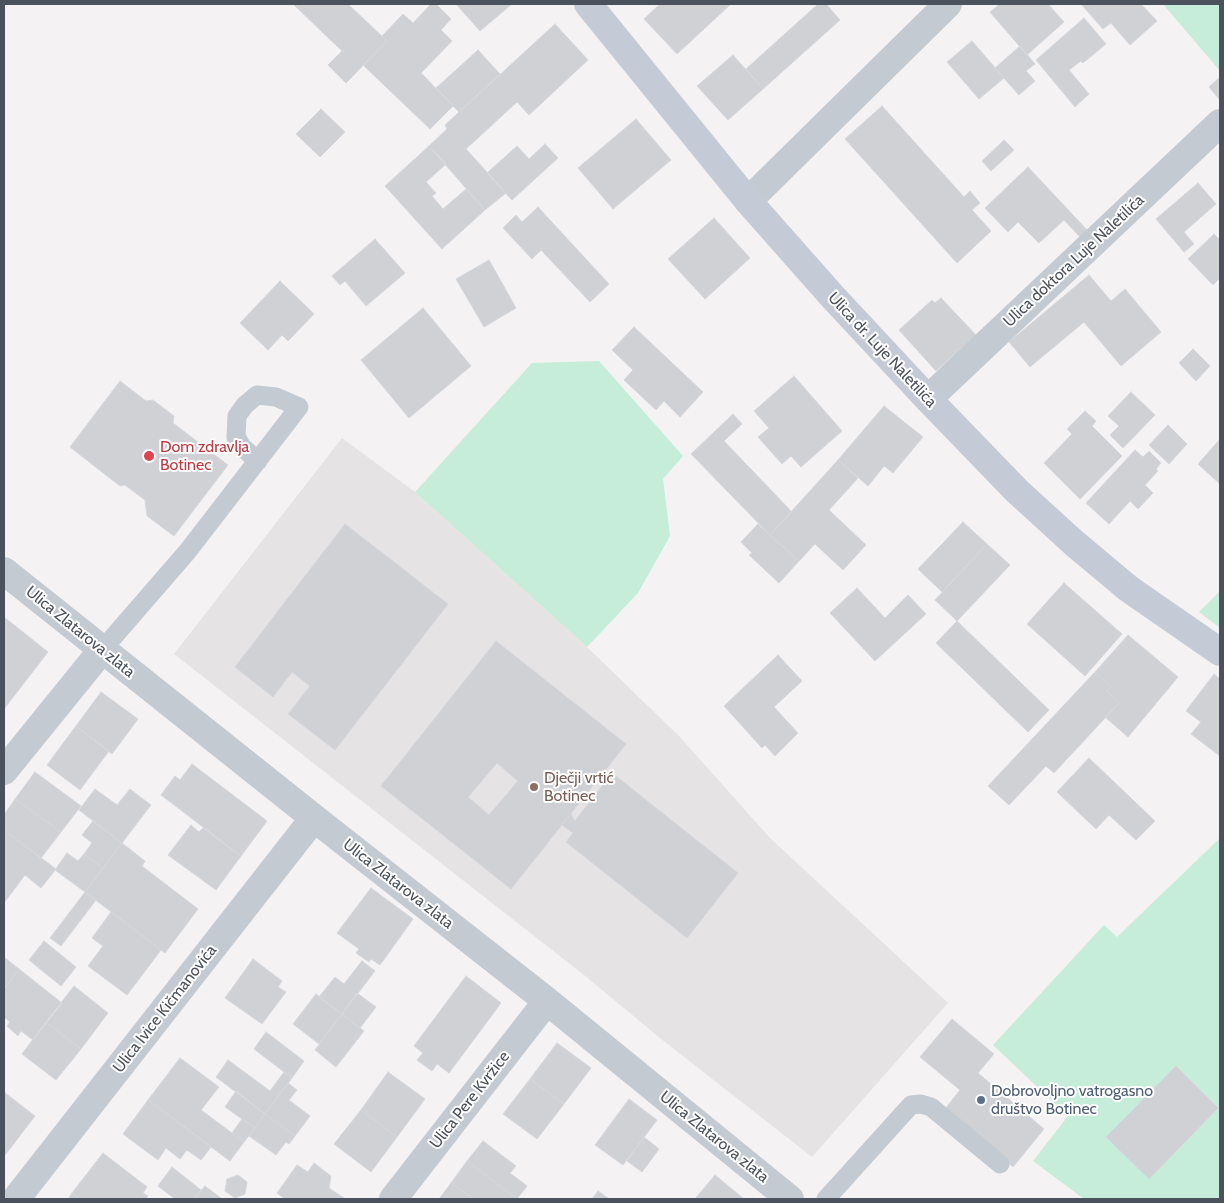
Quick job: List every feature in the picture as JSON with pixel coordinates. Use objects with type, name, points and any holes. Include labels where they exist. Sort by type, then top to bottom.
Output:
[{"type":"street","name":"Ulica dr. Luje Naletilića","points":[[588,4],[748,201],[832,296],[928,399],[1018,491],[1074,543],[1128,589],[1220,652]]},
{"type":"street","points":[[748,201],[948,4]]},
{"type":"street","name":"Ulica doktora Luje Naletilića","points":[[928,399],[1220,123]]},
{"type":"street","name":"Ulica Zlatarova zlata","points":[[4,571],[547,1001],[790,1199]]},
{"type":"street","points":[[4,771],[102,650]]},
{"type":"street","name":"Ulica Ivice Kičmanovića","points":[[16,1199],[314,818]]},
{"type":"street","name":"Ulica Pere Kvržice","points":[[393,1199],[547,1001]]},
{"type":"lane","points":[[102,650],[187,552],[258,461]]},
{"type":"lane","points":[[826,1199],[911,1105],[921,1104],[931,1107],[1000,1164]]},
{"type":"shaded area","name":"Dječji vrtić Botinec","points":[[342,438],[415,492],[587,647],[679,736],[770,838],[948,1003],[812,1157],[660,1038],[584,975],[174,654]]},
{"type":"green space","points":[[1163,4],[1220,4],[1220,71]]},
{"type":"green space","points":[[599,361],[683,456],[663,479],[670,536],[638,593],[587,647],[415,492],[532,363]]},
{"type":"green space","points":[[1220,591],[1220,628],[1199,612]]},
{"type":"green space","points":[[1220,838],[1220,1199],[1084,1199],[1033,1161],[1068,1116],[993,1045],[1104,925],[1117,937]]},
{"type":"building","points":[[293,4],[348,4],[387,41],[346,83],[328,65],[342,51]]},
{"type":"building","points":[[431,4],[436,4],[451,19],[441,30],[452,41],[421,73],[453,106],[430,129],[363,65],[387,41],[382,36],[403,14],[413,23]]},
{"type":"building","points":[[456,4],[512,4],[480,31]]},
{"type":"building","points":[[660,4],[731,4],[677,54],[644,19]]},
{"type":"building","points":[[818,4],[826,4],[840,20],[763,89],[746,69]]},
{"type":"building","points":[[1000,4],[1048,4],[1064,22],[1027,55],[990,12]]},
{"type":"building","points":[[1081,4],[1141,4],[1157,21],[1130,45],[1111,23],[1103,29]]},
{"type":"building","points":[[1084,18],[1106,44],[1083,63],[1081,61],[1069,70],[1089,94],[1075,107],[1036,60]]},
{"type":"building","points":[[555,24],[588,60],[529,115],[517,102],[466,149],[506,193],[485,210],[429,146],[447,129],[445,125]]},
{"type":"building","points":[[972,41],[1004,78],[979,99],[947,62]]},
{"type":"building","points":[[1020,46],[1035,64],[1026,71],[1035,81],[1019,95],[995,68]]},
{"type":"building","points":[[478,50],[500,74],[459,112],[436,88]]},
{"type":"building","points":[[733,55],[763,89],[728,120],[697,86]]},
{"type":"building","points":[[1220,77],[1220,98],[1219,99],[1209,87]]},
{"type":"building","points":[[882,106],[964,197],[970,191],[980,203],[972,210],[991,231],[957,263],[845,139]]},
{"type":"building","points":[[321,109],[345,132],[320,157],[296,134]]},
{"type":"building","points":[[636,119],[671,160],[613,209],[578,168]]},
{"type":"building","points":[[1004,140],[1014,150],[991,171],[982,161]]},
{"type":"building","points":[[545,144],[558,158],[512,200],[487,173],[517,146],[529,159]]},
{"type":"building","points":[[429,146],[446,164],[426,182],[436,193],[432,196],[443,209],[466,189],[485,210],[442,249],[385,186]]},
{"type":"building","points":[[1028,167],[1089,232],[1082,239],[1064,220],[1039,243],[1018,222],[1008,232],[985,208]]},
{"type":"building","points":[[1198,183],[1216,204],[1184,232],[1194,244],[1184,252],[1156,219]]},
{"type":"building","points":[[538,207],[609,284],[590,302],[541,250],[532,259],[503,228],[516,215],[522,222]]},
{"type":"building","points":[[714,218],[750,258],[705,299],[668,259]]},
{"type":"building","points":[[1214,234],[1220,240],[1220,278],[1213,285],[1188,259]]},
{"type":"building","points":[[375,239],[405,273],[366,306],[345,281],[340,285],[332,276]]},
{"type":"building","points":[[489,260],[516,308],[484,327],[456,279]]},
{"type":"building","points":[[1089,275],[1111,301],[1125,289],[1161,332],[1121,366],[1084,322],[1030,367],[1009,342]]},
{"type":"building","points":[[280,281],[314,314],[288,341],[282,335],[268,350],[240,323]]},
{"type":"building","points":[[941,298],[976,335],[936,371],[899,330],[932,300],[935,303]]},
{"type":"building","points":[[423,308],[471,366],[409,418],[361,360]]},
{"type":"building","points":[[634,327],[703,392],[680,417],[664,401],[656,410],[624,380],[633,370],[612,350]]},
{"type":"building","points":[[1193,349],[1210,366],[1196,381],[1179,363]]},
{"type":"building","points":[[794,376],[842,431],[801,467],[791,456],[782,464],[758,437],[769,428],[754,411]]},
{"type":"building","name":"Dom zdravlja Botinec","points":[[120,381],[146,401],[153,400],[174,416],[173,423],[228,465],[174,536],[147,516],[145,500],[125,485],[120,486],[70,447]]},
{"type":"building","points":[[1131,392],[1155,415],[1123,448],[1110,435],[1119,426],[1108,416]]},
{"type":"building","points":[[884,406],[923,437],[893,473],[884,466],[868,486],[838,460]]},
{"type":"building","points":[[1085,411],[1096,421],[1092,426],[1122,456],[1080,499],[1044,463],[1072,434],[1067,429]]},
{"type":"building","points":[[733,414],[742,424],[724,441],[792,512],[770,535],[691,454]]},
{"type":"building","points":[[1168,425],[1187,444],[1169,464],[1149,445]]},
{"type":"building","points":[[1220,439],[1220,484],[1198,464]]},
{"type":"building","points":[[1135,450],[1143,457],[1149,451],[1161,463],[1156,469],[1158,471],[1145,485],[1153,493],[1138,509],[1130,501],[1109,524],[1086,503]]},
{"type":"building","points":[[838,460],[858,478],[829,510],[866,545],[843,570],[815,544],[799,561],[770,535]]},
{"type":"building","points":[[963,522],[987,544],[942,592],[918,569]]},
{"type":"building","points":[[345,524],[448,604],[335,750],[288,714],[310,686],[292,672],[273,697],[235,667]]},
{"type":"building","points":[[758,524],[799,561],[779,583],[749,555],[752,553],[741,542]]},
{"type":"building","points":[[987,544],[1010,565],[957,621],[935,600]]},
{"type":"building","points":[[1064,583],[1122,634],[1085,676],[1027,624]]},
{"type":"building","points":[[857,588],[885,618],[908,595],[926,614],[875,661],[830,613]]},
{"type":"building","points":[[4,617],[48,652],[4,709]]},
{"type":"building","points":[[957,621],[1049,710],[1028,732],[936,643]]},
{"type":"building","points":[[1128,635],[1178,677],[1128,737],[1105,717],[1119,703],[1107,691],[1111,687],[1095,672]]},
{"type":"building","points":[[496,641],[626,744],[511,889],[381,786]],"holes":[[[497,763],[518,781],[489,815],[468,797]]]},
{"type":"building","points":[[778,655],[802,681],[774,707],[798,733],[775,756],[765,745],[762,748],[724,706]]},
{"type":"building","points":[[1095,672],[1111,687],[1107,691],[1119,703],[1054,773],[1046,766],[1009,805],[988,786]]},
{"type":"building","points":[[1214,674],[1220,679],[1220,756],[1191,734],[1201,722],[1186,711]]},
{"type":"building","points":[[101,692],[138,719],[112,754],[76,726]]},
{"type":"building","points":[[76,726],[109,751],[80,790],[47,765]]},
{"type":"building","points":[[1089,758],[1155,821],[1136,840],[1109,815],[1096,829],[1057,792]]},
{"type":"building","points":[[192,764],[267,821],[241,856],[161,795],[175,776],[180,780]]},
{"type":"building","points":[[35,772],[81,806],[61,832],[15,799]]},
{"type":"building","points":[[612,773],[738,873],[687,938],[566,842],[573,833],[562,825],[571,814],[575,821]]},
{"type":"building","points":[[95,789],[117,805],[130,789],[151,805],[122,843],[79,810]]},
{"type":"building","points":[[15,799],[61,832],[41,858],[4,830],[4,815]]},
{"type":"building","points":[[93,821],[122,843],[103,868],[84,854],[92,843],[82,835]]},
{"type":"building","points":[[191,825],[199,832],[203,828],[241,856],[216,890],[168,855]]},
{"type":"building","points":[[4,830],[56,869],[41,888],[25,875],[4,903]]},
{"type":"building","points":[[122,843],[145,861],[142,866],[198,909],[165,953],[85,892]]},
{"type":"building","points":[[67,853],[78,861],[84,854],[103,868],[85,892],[55,870]]},
{"type":"building","points":[[371,888],[413,919],[380,965],[371,959],[369,962],[356,953],[359,949],[337,933]]},
{"type":"building","points":[[85,892],[96,900],[61,946],[50,938]]},
{"type":"building","points":[[111,912],[161,950],[127,995],[88,966],[103,946],[92,938]]},
{"type":"building","points":[[44,941],[76,967],[61,986],[29,960]]},
{"type":"building","points":[[4,957],[19,969],[6,986],[4,985]]},
{"type":"building","points":[[253,959],[282,981],[278,987],[286,992],[262,1024],[225,998]]},
{"type":"building","points":[[362,961],[375,971],[342,1014],[319,997],[335,977],[344,984]]},
{"type":"building","points":[[19,969],[62,1003],[33,1040],[21,1031],[18,1036],[7,1026],[10,1022],[4,1017],[4,989]]},
{"type":"building","points":[[466,976],[501,1003],[449,1073],[437,1064],[432,1071],[417,1060],[423,1053],[414,1046]]},
{"type":"building","points":[[74,986],[108,1013],[81,1049],[46,1022]]},
{"type":"building","points":[[357,993],[376,1007],[360,1028],[342,1014]]},
{"type":"building","points":[[316,994],[342,1014],[319,1044],[293,1024]]},
{"type":"building","points":[[342,1014],[364,1031],[336,1067],[315,1050]]},
{"type":"building","name":"Dobrovoljno vatrogasno društvo Botinec","points":[[952,1019],[994,1054],[978,1073],[1044,1129],[1013,1167],[945,1109],[960,1090],[920,1057]]},
{"type":"building","points":[[46,1022],[81,1049],[56,1080],[22,1054]]},
{"type":"building","points":[[266,1032],[304,1061],[292,1078],[254,1049]]},
{"type":"building","points":[[557,1043],[591,1068],[564,1104],[530,1079]]},
{"type":"building","points":[[180,1058],[219,1087],[201,1110],[244,1142],[230,1161],[148,1100]]},
{"type":"building","points":[[228,1060],[270,1091],[284,1072],[292,1078],[265,1114],[216,1077]]},
{"type":"building","points":[[1176,1066],[1218,1108],[1149,1179],[1106,1137]]},
{"type":"building","points":[[388,1072],[425,1099],[397,1137],[361,1110]]},
{"type":"building","points":[[530,1079],[564,1104],[537,1139],[503,1114]]},
{"type":"building","points":[[288,1083],[297,1090],[289,1100],[310,1116],[295,1136],[265,1114]]},
{"type":"building","points":[[236,1091],[265,1114],[255,1128],[225,1107]]},
{"type":"building","points":[[4,1092],[35,1116],[9,1150],[4,1146]]},
{"type":"building","points":[[629,1099],[657,1120],[623,1165],[595,1145]]},
{"type":"building","points":[[148,1100],[211,1147],[201,1160],[187,1150],[180,1159],[166,1148],[158,1160],[123,1134]]},
{"type":"building","points":[[361,1110],[397,1137],[371,1172],[334,1144]]},
{"type":"building","points":[[265,1114],[295,1136],[289,1144],[286,1142],[276,1155],[249,1136]]},
{"type":"building","points":[[242,1119],[255,1128],[244,1142],[232,1133]]},
{"type":"building","points":[[644,1137],[659,1149],[642,1172],[627,1161]]},
{"type":"building","points":[[483,1141],[516,1166],[510,1173],[527,1186],[517,1199],[467,1161]]},
{"type":"building","points":[[4,1146],[9,1150],[4,1156]]},
{"type":"building","points":[[103,1153],[147,1187],[143,1193],[148,1196],[145,1199],[80,1199],[72,1193]]},
{"type":"building","points":[[467,1161],[517,1199],[473,1199],[451,1183]]},
{"type":"building","points":[[314,1163],[331,1176],[329,1188],[343,1199],[285,1199],[277,1193],[297,1165],[308,1172]]},
{"type":"building","points":[[172,1167],[201,1190],[194,1199],[175,1199],[158,1186]]},
{"type":"building","points":[[238,1175],[247,1182],[245,1194],[235,1198],[225,1191],[227,1179]]},
{"type":"building","points":[[715,1175],[744,1199],[695,1199]]},
{"type":"building","points":[[451,1183],[473,1199],[439,1199]]},
{"type":"building","points":[[205,1186],[222,1199],[194,1199]]},
{"type":"building","points":[[598,1191],[609,1199],[592,1199]]},
{"type":"building","points":[[72,1193],[80,1199],[68,1199]]},
{"type":"place","name":"Dom zdravlja Botinec","points":[[149,456]]},
{"type":"place","name":"Dječji vrtić Botinec","points":[[534,787]]},
{"type":"place","name":"Dobrovoljno vatrogasno društvo Botinec","points":[[981,1100]]}]
